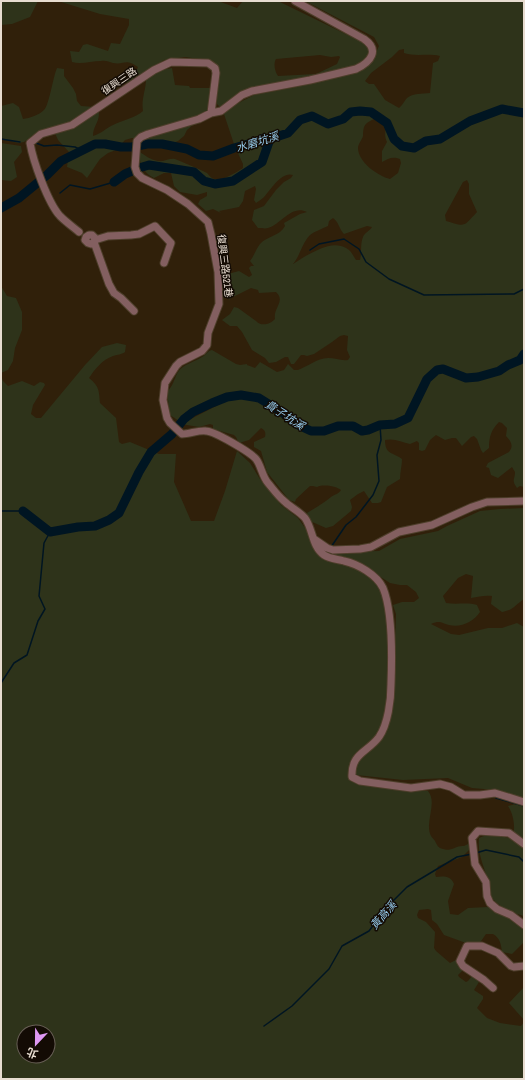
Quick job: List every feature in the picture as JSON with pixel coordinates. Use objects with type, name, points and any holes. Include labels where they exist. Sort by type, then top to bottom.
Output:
[{"type":"street","points":[[211,114],[221,111],[242,95],[356,69],[363,66],[370,60],[372,46],[364,38],[296,1]]},
{"type":"street","name":"復興三路","points":[[79,232],[60,215],[53,206],[41,180],[30,143],[42,134],[72,125],[154,70],[171,62],[204,62],[215,68],[216,73],[211,114]]},
{"type":"street","name":"復興三路521巷","points":[[211,114],[141,137],[136,147],[136,170],[142,178],[168,190],[188,204],[208,222],[212,234],[218,272],[220,304],[212,319],[208,333],[207,345],[202,351],[180,362],[165,383],[163,400],[167,418],[170,423],[182,434],[208,431],[221,436],[256,458],[265,480],[283,501],[294,508],[305,519],[314,539]]},
{"type":"street","points":[[134,311],[122,298],[114,293],[109,284],[95,241],[108,236],[139,234],[154,226],[171,242],[164,263]]},
{"type":"street","points":[[314,539],[327,548],[333,550],[360,549],[371,547],[399,532],[432,525],[487,502],[524,501]]},
{"type":"street","points":[[314,539],[316,546],[323,555],[354,564],[377,580],[382,587],[387,604],[391,639],[391,686],[386,722],[380,736],[371,746],[356,758],[352,770],[352,777],[360,781],[411,788],[440,784],[451,787],[464,795],[480,796],[495,793],[524,802]]},
{"type":"street","points":[[524,844],[509,833],[504,832],[478,831],[472,838],[475,864],[486,882],[488,899],[494,907],[511,914],[524,925]]},
{"type":"street","points":[[493,988],[463,966],[460,961],[467,946],[482,946],[498,953],[511,966],[524,966]]},
{"type":"green space","points":[[1,1],[38,1],[30,17],[12,24],[1,25]]},
{"type":"green space","points":[[58,1],[218,1],[237,8],[243,1],[278,1],[366,44],[370,49],[368,57],[355,67],[267,87],[220,107],[217,104],[216,97],[219,67],[213,61],[185,57],[164,60],[128,84],[126,82],[127,80],[138,67],[134,64],[104,61],[82,63],[72,62],[70,51],[79,52],[83,45],[87,44],[108,51],[111,43],[120,44],[129,25],[129,19],[100,14]],"holes":[[[320,55],[340,57],[337,64],[316,74],[278,76],[275,68],[276,59]]]},
{"type":"green space","points":[[305,1],[524,1],[524,487],[520,486],[517,488],[515,485],[515,472],[512,467],[498,478],[491,475],[489,468],[486,467],[488,463],[509,452],[512,446],[506,436],[507,428],[502,423],[499,422],[492,431],[489,448],[483,453],[477,439],[474,436],[462,446],[456,438],[445,440],[436,435],[430,440],[425,450],[422,451],[419,450],[419,443],[417,441],[410,444],[395,440],[385,440],[385,445],[388,451],[402,459],[400,479],[387,487],[381,502],[372,503],[364,491],[358,494],[350,500],[352,507],[351,511],[333,526],[326,528],[310,521],[307,513],[341,490],[336,487],[329,486],[310,486],[296,499],[295,502],[289,500],[267,472],[261,451],[254,447],[254,442],[265,437],[265,432],[261,428],[249,440],[239,443],[234,435],[213,429],[213,425],[210,424],[199,427],[181,424],[226,401],[209,405],[179,421],[170,415],[167,392],[180,369],[212,350],[236,364],[247,364],[255,368],[260,362],[277,372],[284,370],[288,364],[294,370],[298,370],[324,358],[348,360],[350,357],[347,350],[348,336],[344,335],[340,336],[314,354],[307,356],[301,355],[294,364],[291,364],[288,357],[269,363],[265,358],[252,350],[237,326],[230,326],[222,320],[230,314],[234,307],[238,308],[261,324],[269,323],[275,319],[276,311],[280,302],[279,295],[276,292],[259,293],[258,290],[251,288],[231,298],[229,301],[230,298],[225,281],[228,274],[239,271],[249,277],[252,275],[249,268],[254,266],[250,261],[260,244],[266,239],[280,232],[285,226],[284,223],[300,214],[307,212],[302,210],[291,212],[273,226],[267,228],[258,228],[252,220],[254,210],[264,206],[276,190],[293,175],[289,174],[281,178],[273,185],[264,197],[256,203],[254,200],[256,189],[255,186],[245,191],[243,201],[239,207],[219,211],[221,213],[213,209],[206,211],[198,204],[200,200],[207,196],[207,192],[197,195],[180,192],[174,186],[171,173],[164,173],[154,178],[150,176],[142,168],[140,152],[157,161],[175,159],[207,173],[214,179],[221,179],[229,176],[243,168],[243,164],[235,147],[223,111],[254,95],[296,87],[354,73],[371,63],[379,46],[374,37]],"holes":[[[404,49],[404,53],[408,54],[440,56],[438,61],[433,63],[430,93],[409,96],[399,108],[385,100],[374,84],[369,84],[365,81],[371,73],[399,50]],[[382,116],[386,119],[385,136],[387,142],[382,151],[382,162],[390,158],[395,158],[400,159],[401,163],[398,173],[390,179],[380,175],[370,168],[361,158],[359,153],[358,148],[363,136],[363,129],[369,121]],[[467,180],[469,184],[469,194],[477,212],[466,223],[461,225],[446,221],[445,215],[463,182]],[[333,218],[344,234],[367,226],[372,227],[363,237],[360,260],[356,260],[348,249],[336,245],[319,249],[293,264],[307,238],[314,232],[328,226],[329,221]]]},
{"type":"green space","points":[[57,68],[64,69],[64,76],[73,88],[77,101],[81,106],[95,107],[99,113],[93,136],[143,111],[146,79],[161,70],[172,68],[175,85],[189,86],[190,88],[210,88],[209,111],[187,130],[184,136],[178,141],[161,148],[151,147],[141,142],[140,138],[125,140],[116,150],[108,153],[100,159],[87,178],[82,173],[67,167],[69,152],[58,140],[55,133],[39,133],[33,135],[24,142],[18,143],[1,138],[1,106],[13,103],[19,107],[23,119],[42,112],[48,103]]},
{"type":"green space","points":[[1,143],[21,146],[22,152],[14,162],[17,177],[11,181],[1,180]]},
{"type":"green space","points":[[1,286],[7,296],[16,298],[22,312],[22,330],[15,348],[13,361],[8,370],[1,373]]},
{"type":"green space","points":[[117,343],[126,345],[125,352],[102,362],[89,378],[95,383],[98,389],[100,403],[116,418],[119,442],[122,444],[130,442],[159,454],[176,454],[174,482],[191,521],[214,521],[237,451],[250,463],[260,479],[281,505],[298,518],[310,535],[314,546],[358,569],[374,580],[379,586],[383,595],[387,631],[388,676],[386,713],[384,723],[380,731],[354,759],[351,779],[394,789],[428,791],[432,801],[429,831],[438,846],[441,849],[449,850],[468,844],[470,849],[462,857],[438,866],[435,874],[436,877],[449,878],[453,881],[454,884],[448,901],[450,914],[458,915],[468,908],[488,907],[502,912],[524,927],[524,942],[512,954],[502,952],[500,942],[493,934],[486,934],[479,944],[466,943],[444,935],[437,924],[432,920],[431,910],[419,910],[417,915],[418,918],[426,922],[435,932],[434,948],[436,951],[450,963],[456,960],[458,961],[463,970],[458,975],[459,977],[466,982],[472,976],[479,982],[474,990],[483,996],[483,999],[477,1008],[487,1018],[500,1023],[521,1026],[524,1022],[524,1079],[1,1079],[1,375],[3,381],[8,386],[22,381],[34,386],[40,382],[44,383],[45,385],[33,405],[31,414],[36,418],[41,418],[102,347]]},
{"type":"green space","points":[[524,508],[524,599],[512,609],[502,612],[491,604],[492,596],[471,598],[473,576],[466,574],[458,578],[443,596],[446,603],[477,605],[480,612],[474,619],[458,626],[439,622],[431,624],[451,634],[459,635],[488,628],[502,628],[517,623],[524,627],[524,799],[496,790],[472,788],[448,778],[403,780],[356,775],[354,773],[358,759],[381,736],[394,672],[396,614],[393,605],[402,602],[414,602],[419,598],[416,592],[407,585],[390,583],[370,570],[332,555],[333,552],[379,551],[400,539],[438,531],[480,511]]},
{"type":"green space","points":[[520,803],[524,805],[524,916],[506,909],[492,898],[479,851],[479,838],[483,836],[496,835],[512,839],[514,822],[508,806]]},
{"type":"green space","points":[[524,987],[524,1020],[509,1003]]},
{"type":"waterway","name":"水磨坑溪","points":[[1,208],[19,198],[47,175],[61,161],[95,144],[121,147],[162,144],[187,149],[199,155],[213,156],[264,138],[270,139],[288,133],[300,120],[312,116],[328,124],[343,119],[351,112],[360,111],[371,112],[387,123],[394,139],[402,146],[414,148],[426,141],[440,139],[470,121],[502,109],[524,113]]},
{"type":"waterway","points":[[1,139],[20,142]]},
{"type":"waterway","points":[[114,182],[125,174],[149,165],[194,172],[204,181],[215,184],[233,181],[262,162],[270,139]]},
{"type":"waterway","points":[[36,143],[44,146],[57,145],[75,147],[81,150]]},
{"type":"waterway","points":[[60,193],[70,185],[90,189],[114,182]]},
{"type":"waterway","points":[[310,250],[319,244],[344,239],[359,249],[366,262],[389,279],[424,295],[514,294],[524,289]]},
{"type":"waterway","name":"貴子坑溪","points":[[23,511],[50,532],[78,527],[95,526],[109,520],[119,513],[139,472],[151,452],[172,434],[184,419],[193,412],[227,397],[241,395],[259,398],[283,413],[298,425],[311,431],[324,431],[338,426],[353,426],[362,431],[380,425],[395,424],[408,418],[427,379],[437,370],[443,369],[466,378],[478,377],[499,371],[520,360],[524,354]]},
{"type":"waterway","name":"貴子坑溪","points":[[520,360],[524,358]]},
{"type":"waterway","points":[[331,547],[346,525],[356,517],[373,495],[379,481],[377,455],[381,440],[380,425]]},
{"type":"waterway","name":"貴子坑溪","points":[[1,511],[23,511]]},
{"type":"waterway","points":[[1,683],[14,663],[27,655],[38,621],[45,609],[39,596],[44,543],[50,532]]},
{"type":"waterway","points":[[496,798],[524,806]]},
{"type":"waterway","name":"黃高溪","points":[[476,853],[486,850],[519,857],[524,862]]},
{"type":"waterway","name":"黃高溪","points":[[264,1026],[292,1006],[329,969],[342,946],[369,931],[387,907],[407,887],[457,857],[472,854]]}]
